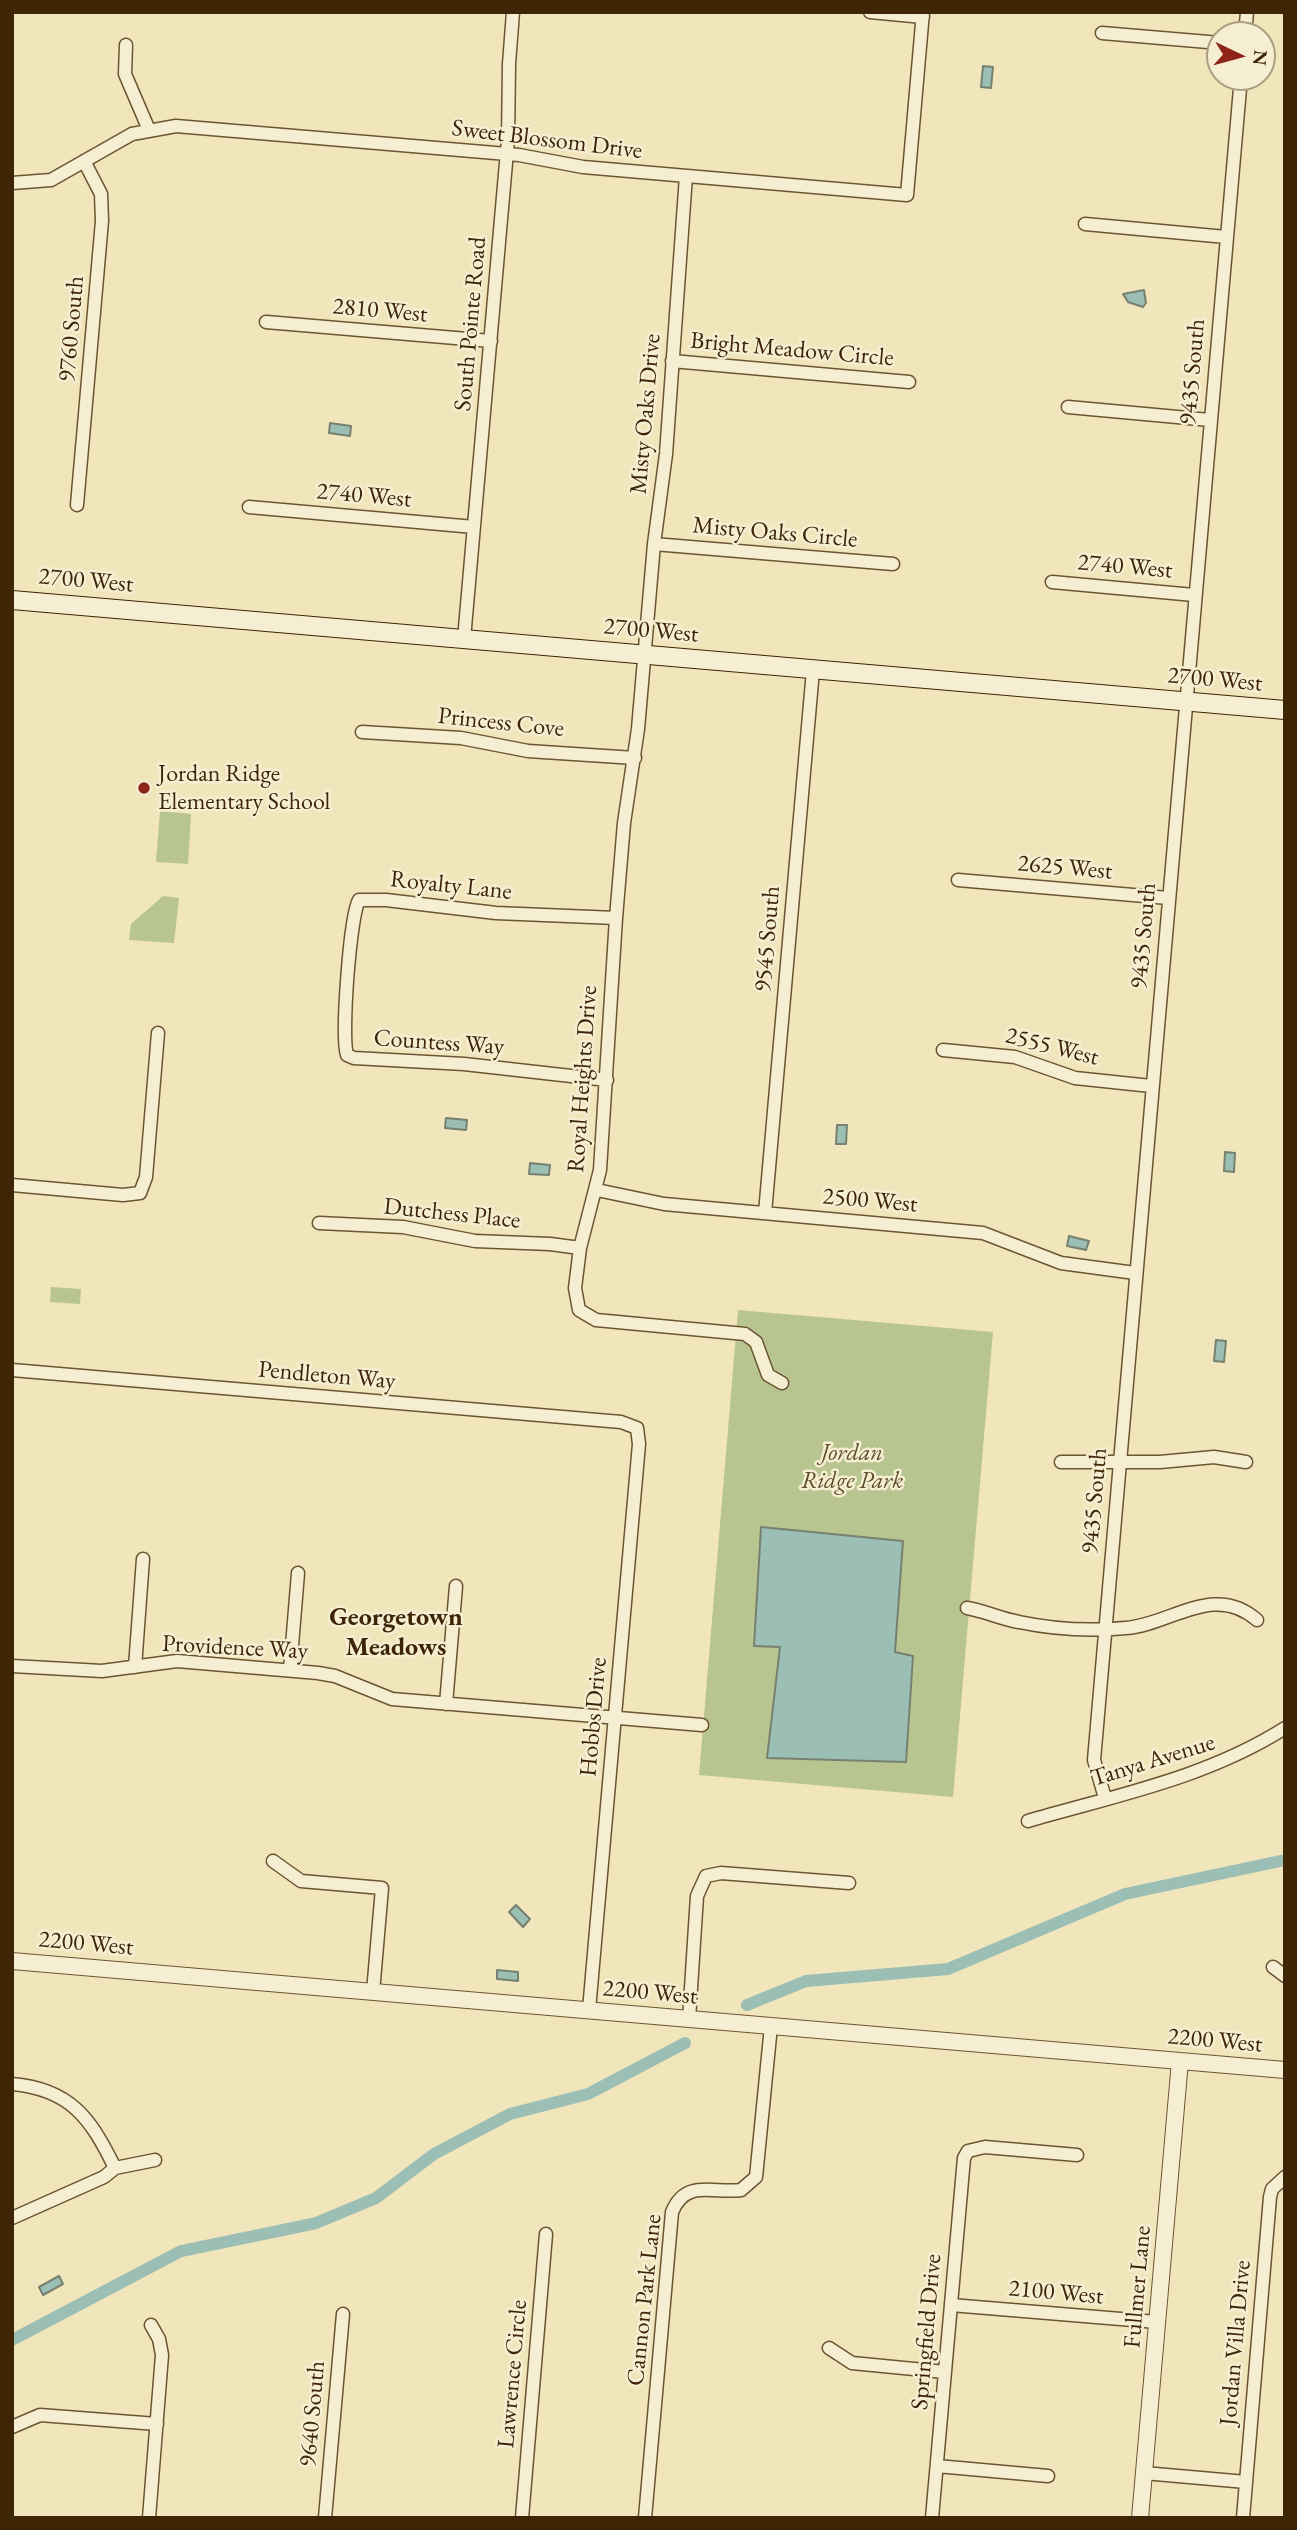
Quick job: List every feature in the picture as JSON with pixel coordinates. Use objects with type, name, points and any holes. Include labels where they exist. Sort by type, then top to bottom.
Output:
[{"type":"main road","name":"2700 West","points":[[12,600],[1285,710]]},
{"type":"street","name":"South Pointe Road","points":[[464,639],[507,154],[513,12]]},
{"type":"street","points":[[870,12],[923,15]]},
{"type":"street","name":"Sweet Blossom Drive","points":[[12,183],[51,180],[117,141],[149,130],[190,127],[507,154],[583,167],[907,195],[923,15]]},
{"type":"street","points":[[1102,33],[1206,42]]},
{"type":"street","points":[[125,45],[125,74],[149,130]]},
{"type":"street","name":"9435 South","points":[[1105,1798],[1094,1760],[1240,91]]},
{"type":"street","name":"9760 South","points":[[78,505],[102,221],[101,194],[84,161]]},
{"type":"street","name":"Misty Oaks Drive","points":[[645,655],[654,544],[666,454],[687,176]]},
{"type":"street","points":[[1085,224],[1226,237]]},
{"type":"street","name":"2810 West","points":[[266,322],[491,341]]},
{"type":"street","name":"Bright Meadow Circle","points":[[672,361],[909,382]]},
{"type":"street","points":[[1068,407],[1210,420]]},
{"type":"street","name":"2740 West","points":[[250,508],[474,527]]},
{"type":"street","name":"Misty Oaks Circle","points":[[654,544],[893,564]]},
{"type":"street","name":"2740 West","points":[[1052,582],[1194,595]]},
{"type":"street","name":"Royal Heights Drive","points":[[645,655],[635,758],[624,823],[608,1011],[607,1080],[597,1190],[580,1248],[575,1300],[588,1318],[745,1334],[756,1342],[768,1375],[782,1383]]},
{"type":"street","name":"9545 South","points":[[765,1213],[813,670]]},
{"type":"street","name":"Princess Cove","points":[[362,732],[461,738],[515,750],[635,758]]},
{"type":"street","name":"2625 West","points":[[958,880],[1168,898]]},
{"type":"street","name":"Royalty Lane","points":[[349,977],[354,920],[359,900],[386,900],[496,913],[616,918]]},
{"type":"street","name":"Countess Way","points":[[349,977],[344,1041],[346,1055],[363,1059],[464,1064],[607,1080]]},
{"type":"street","points":[[12,1185],[124,1195],[140,1193],[146,1178],[158,1034]]},
{"type":"street","name":"2555 West","points":[[943,1050],[1015,1057],[1074,1078],[1151,1086]]},
{"type":"street","name":"2500 West","points":[[597,1190],[664,1204],[983,1233],[1061,1263],[1135,1273]]},
{"type":"street","name":"Dutchess Place","points":[[319,1223],[403,1227],[475,1241],[580,1248]]},
{"type":"street","name":"Pendleton Way","points":[[12,1370],[621,1422],[637,1428]]},
{"type":"street","name":"Hobbs Drive","points":[[589,2010],[639,1444],[637,1428]]},
{"type":"street","points":[[1061,1462],[1214,1457],[1246,1462]]},
{"type":"street","points":[[135,1667],[143,1559]]},
{"type":"street","points":[[290,1670],[298,1573]]},
{"type":"street","points":[[446,1704],[456,1586]]},
{"type":"street","points":[[967,1608],[1016,1622],[1105,1629],[1129,1628],[1205,1606],[1238,1608],[1257,1620]]},
{"type":"street","name":"Providence Way","points":[[12,1666],[85,1672],[177,1661],[290,1670],[335,1676],[392,1699],[702,1725]]},
{"type":"street","name":"Tanya Avenue","points":[[1028,1821],[1221,1764],[1285,1728]]},
{"type":"street","points":[[273,1861],[301,1881],[382,1888],[373,1992]]},
{"type":"street","points":[[688,2019],[697,1896],[706,1876],[721,1873],[849,1883]]},
{"type":"street","name":"2200 West","points":[[12,1961],[1285,2070]]},
{"type":"street","points":[[1273,1967],[1285,1976]]},
{"type":"street","name":"Cannon Park Lane","points":[[645,2518],[672,2212],[678,2201],[693,2190],[741,2190],[756,2177],[771,2026]]},
{"type":"street","name":"Fullmer Lane","points":[[1140,2518],[1180,2061]]},
{"type":"street","points":[[12,2084],[43,2089],[75,2106],[99,2134],[116,2168]]},
{"type":"street","name":"Springfield Drive","points":[[932,2518],[963,2167],[968,2151],[985,2147],[1077,2155]]},
{"type":"street","points":[[12,2218],[104,2177],[116,2168],[155,2160]]},
{"type":"street","name":"Jordan Villa Drive","points":[[1243,2518],[1270,2197],[1272,2189],[1285,2177]]},
{"type":"street","name":"Lawrence Circle","points":[[522,2518],[546,2234]]},
{"type":"street","name":"2100 West","points":[[951,2305],[1157,2322]]},
{"type":"street","name":"9640 South","points":[[325,2518],[343,2314]]},
{"type":"street","points":[[149,2518],[162,2355],[159,2339],[151,2325]]},
{"type":"street","points":[[829,2348],[839,2358],[852,2363],[945,2372]]},
{"type":"street","points":[[12,2427],[40,2415],[157,2424]]},
{"type":"street","points":[[937,2466],[1048,2476]]},
{"type":"street","points":[[1144,2473],[1246,2482]]},
{"type":"green space","points":[[160,811],[191,814],[188,864],[156,862]]},
{"type":"green space","points":[[163,896],[179,898],[174,943],[129,940],[131,924]]},
{"type":"green space","points":[[51,1287],[81,1289],[80,1304],[50,1302]]},
{"type":"green space","name":"Jordan Ridge Park","points":[[738,1310],[993,1332],[953,1797],[699,1775]]},
{"type":"water","points":[[983,66],[993,67],[991,88],[981,87]]},
{"type":"water","points":[[1144,290],[1146,303],[1143,307],[1128,302],[1123,294]]},
{"type":"water","points":[[330,423],[351,426],[350,436],[329,433]]},
{"type":"water","points":[[446,1118],[467,1120],[466,1130],[445,1128]]},
{"type":"water","points":[[837,1125],[847,1125],[846,1144],[836,1144]]},
{"type":"water","points":[[1225,1152],[1235,1153],[1234,1172],[1224,1171]]},
{"type":"water","points":[[530,1163],[550,1165],[549,1175],[529,1174]]},
{"type":"water","points":[[1069,1236],[1089,1241],[1086,1250],[1067,1246]]},
{"type":"water","points":[[1216,1340],[1226,1341],[1224,1362],[1214,1361]]},
{"type":"water","points":[[761,1527],[903,1541],[895,1652],[913,1656],[906,1762],[767,1758],[780,1647],[754,1646]]},
{"type":"water","points":[[516,1905],[530,1919],[523,1927],[509,1912]]},
{"type":"water","points":[[497,1970],[518,1972],[518,1981],[497,1979]]},
{"type":"water","points":[[59,2276],[63,2284],[43,2295],[39,2287]]},
{"type":"waterway","points":[[747,2005],[806,1981],[948,1969],[1125,1894],[1285,1860]]},
{"type":"waterway","points":[[12,2340],[181,2251],[316,2223],[376,2198],[434,2154],[510,2114],[588,2094],[685,2043]]},
{"type":"place","name":"Jordan Ridge Elementary School","points":[[144,788]]},
{"type":"district","name":"Georgetown Meadows","points":[[396,1633]]}]
